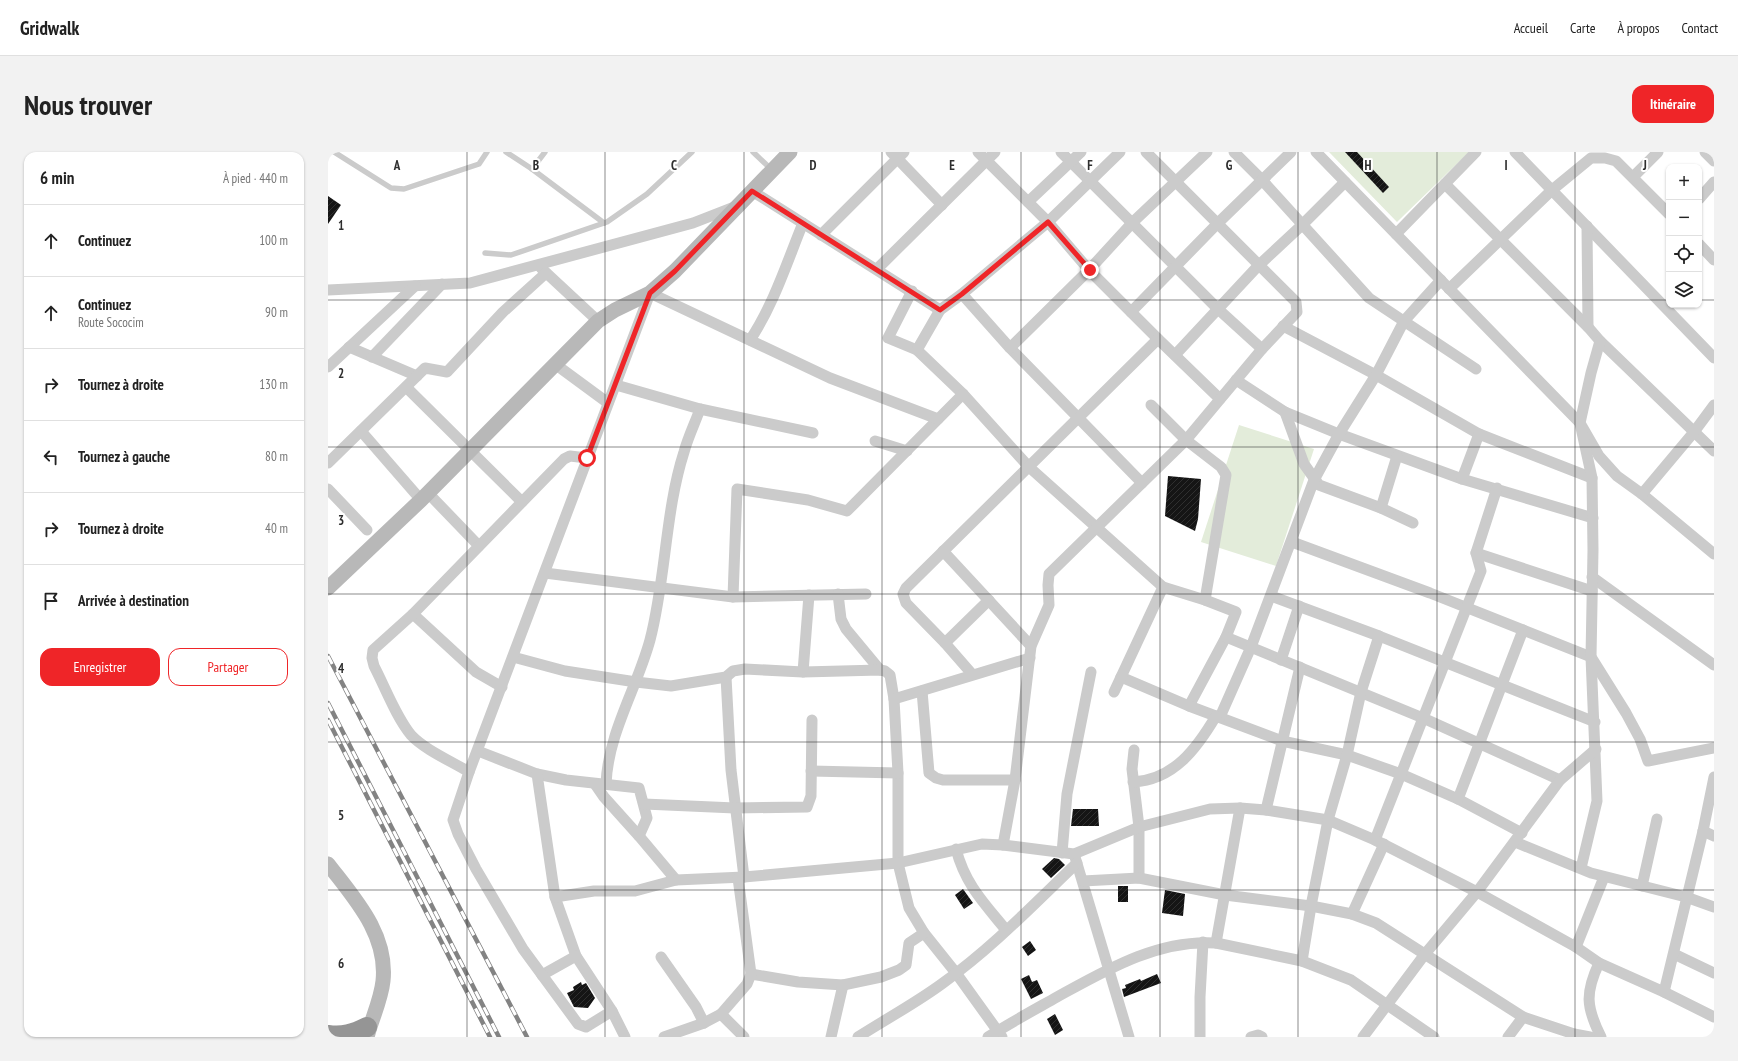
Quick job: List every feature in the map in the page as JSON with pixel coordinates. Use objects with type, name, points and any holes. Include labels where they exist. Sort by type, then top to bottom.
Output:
[{"type":"highway","points":[[328,1035],[342,1037],[351,1036],[366,1030]]},
{"type":"street","points":[[328,588],[471,450],[598,321],[614,310],[650,293],[675,271],[790,152]]},
{"type":"street","points":[[978,152],[1048,222],[1090,270],[1131,312],[1220,399]]},
{"type":"street","points":[[877,269],[995,152]]},
{"type":"street","points":[[1061,152],[1218,309],[1262,348]]},
{"type":"street","points":[[1028,202],[1081,152]]},
{"type":"street","points":[[917,350],[940,310],[962,294],[1048,222],[1120,152]]},
{"type":"street","points":[[1003,845],[1015,780],[1031,646],[1049,605],[1049,574],[1186,440],[1262,348],[1297,312],[1298,307],[1296,302],[1258,266],[1146,152]]},
{"type":"street","points":[[1010,348],[1090,270],[1132,222],[1207,152]]},
{"type":"street","points":[[1234,152],[1262,180],[1369,298],[1476,369]]},
{"type":"street","points":[[1131,312],[1217,224],[1291,152]]},
{"type":"street","points":[[1316,152],[1580,424],[1599,456],[1617,476],[1642,494],[1714,554]]},
{"type":"street","points":[[1396,234],[1476,152]]},
{"type":"street","points":[[1515,152],[1714,358]]},
{"type":"street","points":[[1633,177],[1658,152]]},
{"type":"street","points":[[1705,152],[1714,161]]},
{"type":"street","points":[[821,234],[897,154],[942,205]]},
{"type":"street","points":[[1449,289],[1590,155],[1616,161],[1666,211]]},
{"type":"street","points":[[1175,355],[1258,266],[1345,182]]},
{"type":"street","points":[[1702,196],[1714,182]]},
{"type":"street","points":[[1445,184],[1588,327],[1600,341],[1714,451]]},
{"type":"street","points":[[752,191],[940,310]]},
{"type":"street","points":[[330,291],[470,283],[693,223],[739,206]]},
{"type":"street","points":[[750,340],[762,323],[803,223]]},
{"type":"street","points":[[1587,226],[1588,327]]},
{"type":"street","points":[[1702,247],[1714,260]]},
{"type":"street","points":[[537,264],[598,321]]},
{"type":"street","points":[[328,463],[425,368],[447,372],[503,312],[546,273]]},
{"type":"street","points":[[1133,782],[1146,782],[1169,772],[1186,758],[1202,739],[1218,716],[1251,647],[1292,542],[1314,480],[1339,434],[1376,375],[1404,321],[1440,280]]},
{"type":"street","points":[[372,357],[442,284]]},
{"type":"street","points":[[328,366],[414,286]]},
{"type":"street","points":[[912,291],[888,338],[917,350],[963,394],[1029,467],[1163,587],[1205,600],[1236,612],[1226,637],[1189,706]]},
{"type":"street","points":[[650,293],[830,378],[938,419]]},
{"type":"street","points":[[612,1011],[586,1027],[582,1026],[523,949],[476,869],[453,820],[469,772],[650,293]]},
{"type":"street","points":[[962,294],[1010,348],[1142,483]]},
{"type":"street","points":[[1283,326],[1376,375],[1479,434],[1592,478]]},
{"type":"street","points":[[972,674],[945,643],[906,603],[903,594],[906,588],[1158,339]]},
{"type":"street","points":[[1581,868],[1597,801],[1595,722],[1591,657],[1592,478],[1580,424],[1590,373],[1600,341]]},
{"type":"street","points":[[349,347],[417,376]]},
{"type":"street","points":[[555,364],[608,404]]},
{"type":"street","points":[[1236,380],[1285,412],[1339,434],[1462,479],[1497,488],[1592,518]]},
{"type":"street","points":[[616,385],[700,409],[813,433]]},
{"type":"street","points":[[406,387],[522,502]]},
{"type":"street","points":[[733,597],[738,489],[808,500],[847,511],[963,394]]},
{"type":"street","points":[[1151,405],[1186,440],[1221,467],[1226,475],[1205,600]]},
{"type":"street","points":[[1642,494],[1694,432],[1714,405]]},
{"type":"street","points":[[676,880],[604,797],[601,784],[612,745],[636,682],[650,639],[674,494],[684,452],[700,409]]},
{"type":"street","points":[[1285,412],[1304,464],[1319,485],[1326,489],[1381,508],[1413,523]]},
{"type":"street","points":[[361,431],[424,496],[479,546]]},
{"type":"street","points":[[1462,479],[1479,434]]},
{"type":"street","points":[[875,441],[907,451]]},
{"type":"street","points":[[469,772],[419,742],[404,725],[374,666],[372,658],[373,650],[413,614],[564,459],[570,456],[587,458]]},
{"type":"street","points":[[1381,508],[1397,456]]},
{"type":"street","points":[[1352,914],[1380,842],[1401,774],[1481,571],[1476,553],[1497,488]]},
{"type":"street","points":[[328,489],[367,530]]},
{"type":"street","points":[[1292,542],[1467,607],[1591,657],[1626,713],[1640,739],[1648,761],[1714,748]]},
{"type":"street","points":[[943,551],[1031,646]]},
{"type":"street","points":[[1476,553],[1592,591]]},
{"type":"street","points":[[545,573],[733,597],[866,594]]},
{"type":"street","points":[[1592,577],[1714,664]]},
{"type":"street","points":[[1114,692],[1163,587]]},
{"type":"street","points":[[838,594],[841,619],[846,629],[880,670]]},
{"type":"street","points":[[803,672],[809,595]]},
{"type":"street","points":[[1271,596],[1379,636],[1595,722]]},
{"type":"street","points":[[945,643],[989,600]]},
{"type":"street","points":[[1281,660],[1299,606]]},
{"type":"street","points":[[413,614],[476,672],[502,687]]},
{"type":"street","points":[[1458,800],[1523,630]]},
{"type":"street","points":[[1302,961],[1328,820],[1347,755],[1361,692],[1379,636]]},
{"type":"street","points":[[1226,637],[1423,718],[1560,780]]},
{"type":"street","points":[[513,657],[565,671],[671,686],[726,676],[733,671],[745,669],[803,672],[885,671],[890,675],[894,699],[898,773],[898,863],[909,908],[924,933],[956,973],[1000,1034]]},
{"type":"street","points":[[894,699],[972,674],[1030,658]]},
{"type":"street","points":[[1266,810],[1300,667]]},
{"type":"street","points":[[1062,852],[1067,794],[1091,672]]},
{"type":"street","points":[[664,1037],[704,1023],[721,1014],[747,984],[751,974],[741,878],[736,808],[731,770],[726,676]]},
{"type":"street","points":[[1121,677],[1189,706],[1282,741],[1347,755],[1401,774],[1458,800],[1518,838],[1591,873],[1686,897],[1714,907]]},
{"type":"street","points":[[922,691],[928,773],[943,780],[1015,780]]},
{"type":"street","points":[[644,804],[736,808],[807,806],[811,796],[812,720]]},
{"type":"street","points":[[1363,1037],[1425,954],[1477,892],[1560,780],[1596,749]]},
{"type":"street","points":[[1134,750],[1132,769],[1138,827],[1139,878]]},
{"type":"street","points":[[478,751],[537,774],[566,780],[639,788],[648,818],[639,836]]},
{"type":"street","points":[[811,770],[898,773]]},
{"type":"street","points":[[537,774],[555,897],[576,956],[612,1011],[625,1037]]},
{"type":"street","points":[[1664,992],[1703,831],[1714,777]]},
{"type":"street","points":[[1216,943],[1240,808]]},
{"type":"street","points":[[858,1037],[942,984],[956,973],[1006,930],[1076,858],[1138,827],[1210,809],[1240,808],[1266,810],[1328,820],[1380,842],[1477,892],[1576,947],[1599,963],[1664,992],[1714,1017]]},
{"type":"street","points":[[1642,886],[1657,819]]},
{"type":"street","points":[[1703,831],[1714,836]]},
{"type":"street","points":[[555,897],[594,891],[635,891],[676,880],[741,878],[898,863],[982,844],[1062,852],[1076,858],[1129,1037]]},
{"type":"street","points":[[956,849],[961,868],[972,888],[1006,930]]},
{"type":"street","points":[[328,864],[364,911],[372,925],[382,955],[383,981],[381,994],[366,1030]]},
{"type":"street","points":[[1576,947],[1604,876]]},
{"type":"street","points":[[1083,881],[1139,878],[1225,895],[1311,906],[1352,914],[1376,923],[1523,1016],[1573,1036],[1590,1037]]},
{"type":"street","points":[[751,974],[798,982],[843,985],[881,976],[899,970],[906,964],[909,943],[924,933]]},
{"type":"street","points":[[1200,1037],[1202,942]]},
{"type":"street","points":[[988,1037],[1000,1034],[1109,968],[1159,949],[1202,942],[1216,943],[1302,961],[1351,980],[1434,1037]]},
{"type":"street","points":[[1674,954],[1714,973]]},
{"type":"street","points":[[542,975],[576,956]]},
{"type":"street","points":[[661,957],[696,1007],[704,1023]]},
{"type":"street","points":[[1599,963],[1590,983],[1588,996],[1590,1013],[1601,1037]]},
{"type":"street","points":[[831,1037],[843,985]]},
{"type":"street","points":[[721,1014],[744,1037]]},
{"type":"street","points":[[1508,1037],[1523,1016]]},
{"type":"street","points":[[1251,1037],[1258,1035],[1262,1037]]},
{"type":"lane","points":[[334,152],[391,188],[404,189],[479,164],[487,152]]},
{"type":"lane","points":[[506,152],[532,169],[604,223]]},
{"type":"lane","points":[[532,169],[545,152]]},
{"type":"lane","points":[[485,253],[511,255],[604,223],[647,194],[692,152]]},
{"type":"lane","points":[[753,152],[772,170]]},
{"type":"green space","points":[[1329,152],[1469,152],[1397,222]]},
{"type":"green space","points":[[1239,425],[1314,449],[1276,566],[1201,542]]},
{"type":"building","points":[[1345,152],[1357,152],[1389,187],[1383,193]]},
{"type":"building","points":[[328,196],[341,205],[328,224]]},
{"type":"building","points":[[1168,476],[1201,479],[1198,519],[1195,531],[1165,516]]},
{"type":"building","points":[[1073,809],[1098,809],[1099,826],[1071,826]]},
{"type":"building","points":[[1054,858],[1059,859],[1065,865],[1051,878],[1042,869]]},
{"type":"building","points":[[1118,886],[1128,886],[1128,902],[1118,902]]},
{"type":"building","points":[[963,889],[973,903],[964,909],[955,895]]},
{"type":"building","points":[[1165,890],[1185,894],[1183,916],[1162,913]]},
{"type":"building","points":[[1030,941],[1036,950],[1028,956],[1022,947]]},
{"type":"building","points":[[1157,974],[1161,983],[1124,997],[1122,989],[1126,988],[1125,985],[1140,979],[1141,981]]},
{"type":"building","points":[[1029,975],[1032,982],[1037,980],[1043,993],[1031,999],[1021,979]]},
{"type":"building","points":[[581,982],[582,985],[586,983],[595,998],[588,1008],[574,1007],[567,993],[574,990],[573,987]]},
{"type":"building","points":[[1055,1014],[1063,1030],[1055,1035],[1047,1019]]},
{"type":"railway","points":[[328,656],[527,1037]]},
{"type":"railway","points":[[328,703],[499,1037]]},
{"type":"railway","points":[[328,720],[490,1037]]},
{"type":"route","points":[[587,458],[650,293],[675,271],[752,191],[940,310],[962,294],[1048,222],[1090,270]]}]
